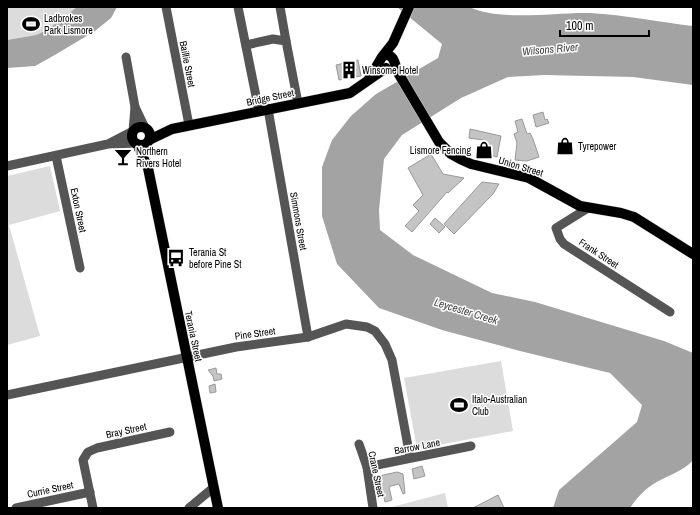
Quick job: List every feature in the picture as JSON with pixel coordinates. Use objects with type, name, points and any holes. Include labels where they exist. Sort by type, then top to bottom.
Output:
[{"type":"main road","points":[[389,63],[393,43],[409,7]]},
{"type":"main road","name":"Bridge Street","points":[[148,140],[172,129],[189,125],[350,93],[389,63]]},
{"type":"main road","name":"Union Street","points":[[389,63],[439,142],[451,154],[471,164],[529,178],[550,188],[572,203],[588,208],[621,213],[634,217],[693,254]]},
{"type":"main road","points":[[138,127],[146,128],[150,134],[148,140],[143,144],[137,144],[132,138],[133,131],[138,127]]},
{"type":"main road","name":"Bridge Street","points":[[146,128],[172,129]]},
{"type":"main road","name":"Terania Street","points":[[148,140],[148,168],[218,508]]},
{"type":"main road","name":"Terania Street","points":[[137,144],[148,168]]},
{"type":"street","name":"Baillie Street","points":[[166,7],[189,125]]},
{"type":"street","name":"Simmons Street","points":[[238,7],[246,45],[264,110],[308,337]]},
{"type":"street","points":[[280,7],[298,103]]},
{"type":"street","points":[[246,45],[273,39],[286,41]]},
{"type":"street","points":[[108,144],[133,131],[135,107],[126,57]]},
{"type":"street","points":[[135,107],[146,128]]},
{"type":"street","points":[[7,166],[108,144],[137,144]]},
{"type":"street","name":"Exton Street","points":[[56,156],[80,268]]},
{"type":"street","name":"Frank Street","points":[[588,208],[556,228],[560,239],[564,244],[670,312]]},
{"type":"street","name":"Pine Street","points":[[7,396],[236,347],[308,337],[346,324],[367,326],[375,331],[382,339],[392,360],[410,457]]},
{"type":"street","name":"Bray Street","points":[[90,492],[83,460],[88,452],[96,448],[170,432]]},
{"type":"street","name":"Crane Street","points":[[359,444],[367,467],[373,508]]},
{"type":"street","name":"Barrow Lane","points":[[367,467],[410,457],[471,446]]},
{"type":"street","points":[[90,492],[93,508]]},
{"type":"street","name":"Currie Street","points":[[16,508],[90,492]]},
{"type":"street","points":[[188,508],[215,492]]},
{"type":"shaded area","name":"Ladbrokes Park Lismore","points":[[7,7],[77,7],[47,30],[36,35],[7,40]]},
{"type":"shaded area","points":[[50,166],[60,211],[9,225],[40,336],[7,345],[7,176]]},
{"type":"shaded area","name":"Italo-Australian Club","points":[[501,361],[513,431],[417,449],[404,378]]},
{"type":"shaded area","points":[[445,493],[448,508],[388,508]]},
{"type":"water","points":[[77,7],[117,7],[111,18],[95,31],[35,66],[7,68],[7,40],[36,35],[47,30]]},
{"type":"water","points":[[397,7],[469,7],[482,12],[513,15],[590,13],[693,26],[693,85],[633,77],[544,75],[508,77],[461,98],[402,135],[384,159],[379,210],[380,230],[413,255],[492,293],[535,302],[664,341],[693,353],[693,460],[684,468],[649,487],[640,495],[630,508],[553,508],[559,490],[637,422],[642,405],[610,373],[442,330],[379,308],[337,264],[322,216],[322,167],[332,140],[351,116],[376,94],[438,58],[442,44]]},
{"type":"building","name":"Winsome Hotel","points":[[358,60],[361,76],[339,80],[336,65]]},
{"type":"building","points":[[543,112],[545,120],[547,119],[549,123],[536,127],[533,115]]},
{"type":"building","points":[[522,119],[527,134],[530,133],[533,139],[539,157],[527,161],[515,160],[517,143],[514,134],[518,132],[515,121]]},
{"type":"building","points":[[470,129],[501,136],[497,157],[481,153],[483,140],[469,138]]},
{"type":"building","points":[[431,154],[443,174],[464,178],[448,193],[447,192],[412,232],[405,226],[419,211],[413,205],[423,195],[408,168]]},
{"type":"building","points":[[482,182],[499,184],[493,194],[454,234],[444,224]]},
{"type":"building","points":[[435,218],[445,227],[439,233],[430,224]]},
{"type":"building","points":[[216,368],[217,374],[221,374],[222,379],[214,381],[213,376],[208,370]]},
{"type":"building","points":[[215,384],[216,392],[210,393],[209,386]]},
{"type":"building","points":[[422,466],[425,476],[414,479],[412,469]]},
{"type":"building","points":[[397,472],[403,474],[405,493],[403,494],[399,484],[391,486],[389,487],[392,500],[385,502],[379,476]]},
{"type":"building","points":[[498,495],[504,508],[473,508]]},
{"type":"place","name":"Ladbrokes Park Lismore","points":[[31,24]]},
{"type":"place","name":"Winsome Hotel","points":[[349,70]]},
{"type":"place","name":"Tyrepower","points":[[565,146]]},
{"type":"place","name":"Lismore Fencing","points":[[484,150]]},
{"type":"place","name":"Northern Rivers Hotel","points":[[123,157]]},
{"type":"place","name":"Terania St before Pine St","points":[[176,258]]},
{"type":"place","name":"Italo-Australian Club","points":[[459,405]]},
{"type":"water label","name":"Wilsons River","points":[[550,49]]},
{"type":"water label","name":"Leycester Creek","points":[[466,311]]}]
